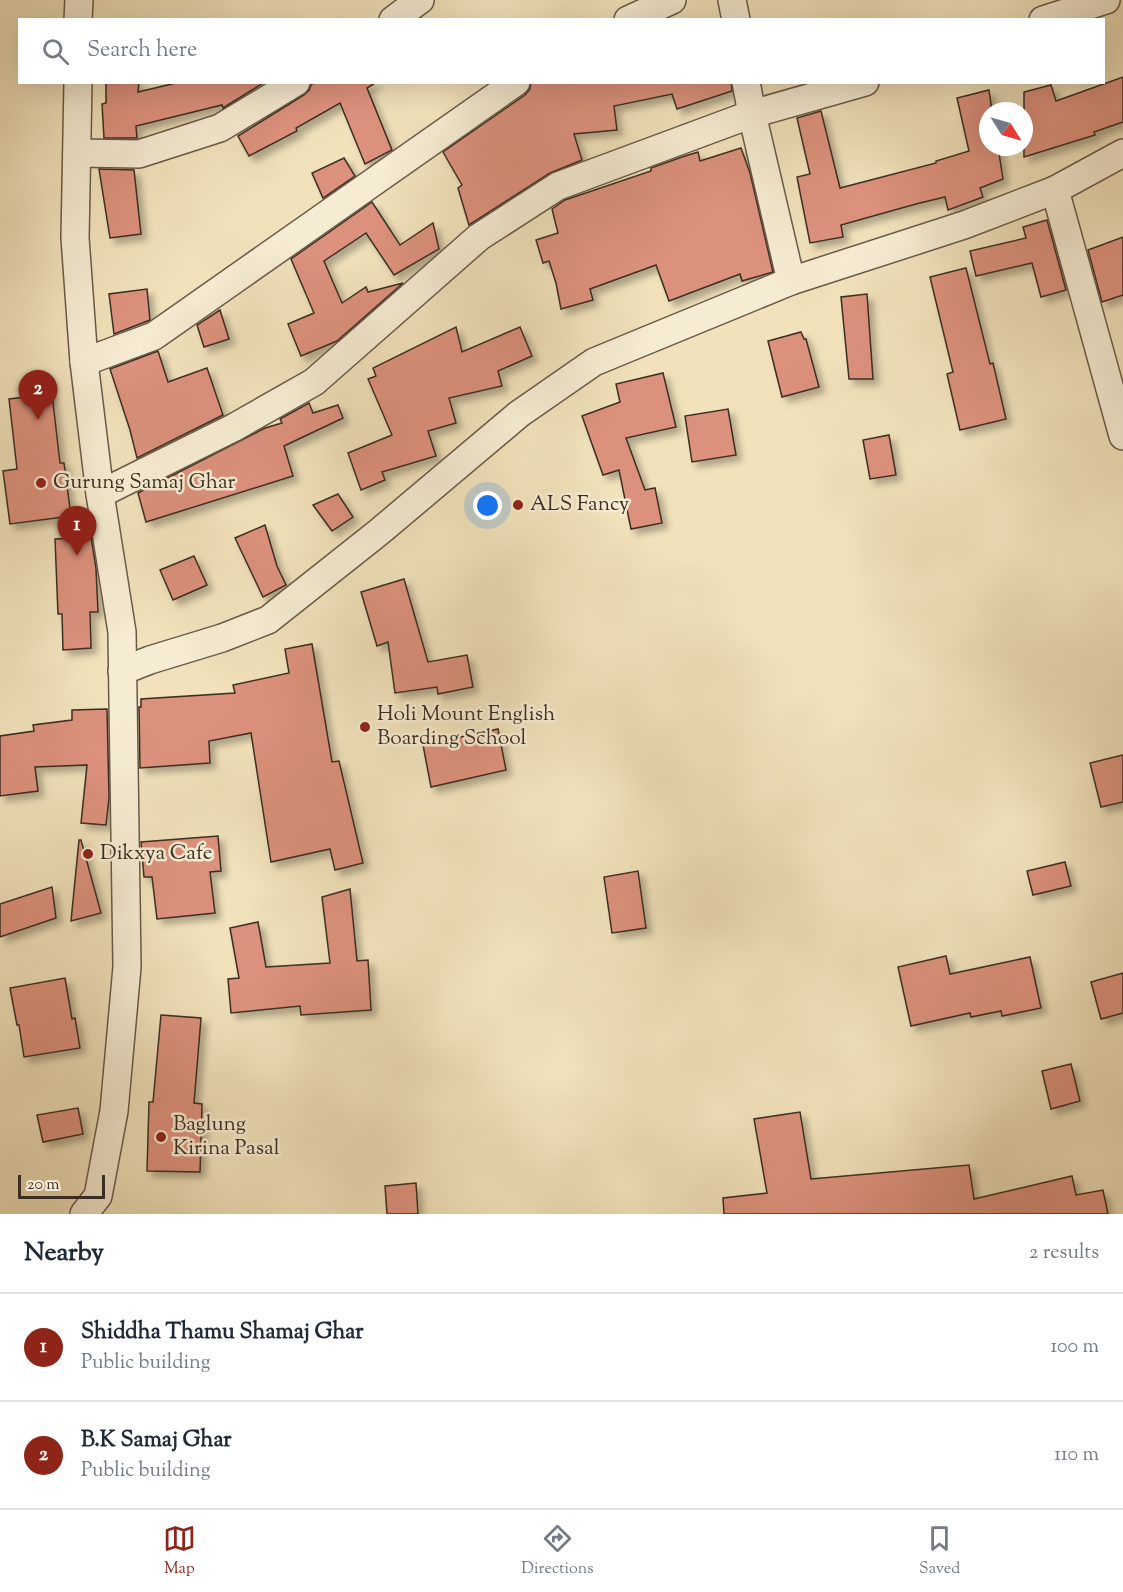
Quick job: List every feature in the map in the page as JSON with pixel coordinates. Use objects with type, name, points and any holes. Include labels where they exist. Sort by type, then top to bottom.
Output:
[{"type":"street","points":[[78,0],[78,18]]},
{"type":"street","points":[[396,18],[420,0]]},
{"type":"street","points":[[632,18],[672,0]]},
{"type":"street","points":[[732,0],[736,18]]},
{"type":"street","points":[[1049,18],[1106,0]]},
{"type":"street","points":[[78,84],[75,238],[84,362],[100,494],[122,632],[127,968],[114,1111],[98,1196],[84,1214]]},
{"type":"street","points":[[77,153],[139,154],[220,128],[293,84]]},
{"type":"street","points":[[84,362],[154,336],[513,84]]},
{"type":"street","points":[[746,84],[791,281]]},
{"type":"street","points":[[100,494],[233,428],[314,382],[479,237],[558,186],[752,114],[858,84]]},
{"type":"street","points":[[122,671],[222,638],[268,620],[379,532],[519,414],[594,362],[791,281],[964,225],[1055,190],[1123,153]]},
{"type":"street","points":[[1055,190],[1123,436]]},
{"type":"building","points":[[1123,77],[1123,122],[1094,132],[1095,135],[1033,154],[1033,102],[1024,102],[1024,92],[1051,85],[1056,101]]},
{"type":"building","points":[[106,84],[139,84],[138,92],[172,84],[262,84],[223,108],[222,105],[136,126],[137,138],[104,138],[102,104],[106,103]]},
{"type":"building","points":[[374,84],[367,88],[392,150],[365,164],[340,103],[296,128],[297,131],[249,156],[238,136],[304,95],[311,85]]},
{"type":"building","points":[[531,84],[731,84],[732,91],[677,109],[672,94],[614,106],[617,130],[574,134],[582,160],[550,173],[469,225],[458,188],[462,185],[443,152],[525,95]]},
{"type":"building","points":[[989,90],[991,102],[979,102],[979,156],[999,156],[1003,179],[980,188],[983,197],[948,210],[945,197],[841,225],[843,237],[810,243],[797,177],[810,174],[797,118],[821,111],[840,188],[936,163],[936,161],[969,151],[957,98]]},
{"type":"building","points":[[741,148],[750,173],[773,272],[742,281],[740,274],[669,301],[656,265],[590,289],[593,300],[561,309],[549,261],[543,263],[536,240],[558,233],[552,209],[565,200],[651,171],[651,168],[682,157],[698,152],[700,161]]},
{"type":"building","points":[[344,158],[355,176],[323,198],[312,173]]},
{"type":"building","points":[[99,169],[134,170],[141,234],[110,238]]},
{"type":"building","points":[[372,202],[400,245],[433,223],[439,249],[394,275],[366,233],[324,261],[342,303],[366,287],[368,292],[403,283],[337,341],[301,356],[288,324],[314,313],[291,259]]},
{"type":"building","points":[[1047,220],[1066,290],[1041,297],[1032,263],[976,276],[970,251],[1026,238],[1023,227]]},
{"type":"building","points":[[1123,237],[1123,295],[1102,302],[1088,250]]},
{"type":"building","points":[[966,268],[1006,419],[960,430],[947,374],[953,372],[930,277]]},
{"type":"building","points":[[147,289],[150,320],[114,334],[109,294]]},
{"type":"building","points":[[867,294],[873,379],[849,379],[841,297]]},
{"type":"building","points":[[220,310],[229,339],[204,347],[197,325]]},
{"type":"building","points":[[456,327],[462,352],[520,327],[532,356],[498,371],[502,386],[449,398],[456,423],[428,431],[436,456],[382,472],[385,480],[361,490],[348,453],[392,435],[368,379],[376,376],[373,368]]},
{"type":"building","points":[[801,332],[806,339],[819,387],[782,397],[768,341]]},
{"type":"building","points":[[158,351],[168,382],[207,368],[223,415],[137,458],[110,369]]},
{"type":"building","points":[[663,373],[676,427],[626,438],[645,490],[655,488],[662,523],[631,529],[619,470],[603,475],[582,416],[620,402],[616,384]]},
{"type":"building","points":[[52,394],[60,463],[64,463],[71,516],[10,524],[3,471],[17,469],[9,399]]},
{"type":"building","points":[[309,403],[313,413],[338,405],[343,418],[284,446],[293,476],[146,522],[138,493],[265,428],[282,423],[280,419]]},
{"type":"building","points":[[728,409],[736,455],[692,462],[685,416]]},
{"type":"building","points":[[889,435],[896,475],[870,479],[863,440]]},
{"type":"building","points":[[338,494],[353,517],[332,531],[313,505]]},
{"type":"building","points":[[265,525],[277,566],[286,585],[263,597],[235,538]]},
{"type":"building","points":[[91,537],[96,569],[98,612],[90,612],[91,648],[63,650],[62,614],[58,614],[55,539]]},
{"type":"building","points":[[194,556],[207,585],[173,600],[160,570]]},
{"type":"building","points":[[404,579],[428,662],[467,655],[473,687],[438,694],[437,687],[395,693],[388,642],[377,646],[361,592]]},
{"type":"building","points":[[312,644],[332,762],[339,761],[363,863],[335,870],[330,849],[271,862],[251,733],[209,741],[210,763],[140,768],[139,707],[141,707],[141,699],[235,693],[233,685],[289,673],[285,649]]},
{"type":"building","points":[[107,709],[109,798],[106,825],[81,823],[87,765],[35,767],[38,791],[0,796],[0,736],[34,731],[33,725],[72,720],[72,710]]},
{"type":"building","points":[[498,729],[506,770],[431,787],[423,745]]},
{"type":"building","points":[[1123,755],[1123,802],[1101,807],[1090,763]]},
{"type":"building","points":[[218,836],[221,871],[210,872],[215,913],[157,919],[152,877],[144,877],[141,842]]},
{"type":"building","points":[[79,840],[81,840],[101,913],[71,921]]},
{"type":"building","points":[[1065,862],[1071,886],[1033,895],[1027,871]]},
{"type":"building","points":[[638,871],[646,928],[612,933],[604,877]]},
{"type":"building","points":[[52,887],[56,918],[0,937],[0,904]]},
{"type":"building","points":[[350,889],[357,961],[368,960],[371,1010],[301,1015],[300,1006],[231,1013],[228,979],[239,978],[230,928],[258,922],[266,967],[330,963],[322,897]]},
{"type":"building","points":[[946,956],[950,974],[1030,957],[1041,1008],[1002,1016],[1001,1011],[971,1017],[970,1013],[911,1026],[898,967]]},
{"type":"building","points":[[1123,973],[1123,1013],[1101,1019],[1091,982]]},
{"type":"building","points":[[65,978],[80,1048],[24,1057],[10,988]]},
{"type":"building","points":[[161,1015],[201,1018],[194,1103],[202,1104],[200,1172],[147,1171],[149,1102],[153,1102]]},
{"type":"building","points":[[1071,1064],[1080,1101],[1051,1109],[1042,1071]]},
{"type":"building","points":[[78,1108],[83,1134],[43,1142],[37,1115]]},
{"type":"building","points":[[800,1112],[811,1179],[969,1165],[974,1199],[1072,1176],[1076,1195],[1103,1190],[1108,1214],[724,1214],[723,1198],[767,1193],[754,1119]]},
{"type":"building","points":[[416,1183],[418,1214],[387,1214],[385,1186]]},
{"type":"place","name":"B.K Samaj Ghar","points":[[38,420]]},
{"type":"place","name":"Gurung Samaj Ghar","points":[[41,483]]},
{"type":"place","name":"ALS Fancy","points":[[518,505]]},
{"type":"place","name":"Shiddha Thamu Shamaj Ghar","points":[[77,556]]},
{"type":"place","name":"Holi Mount English Boarding School","points":[[365,727]]},
{"type":"place","name":"Dikxya Cafe","points":[[88,854]]},
{"type":"place","name":"Baglung Kirina Pasal","points":[[161,1137]]}]
